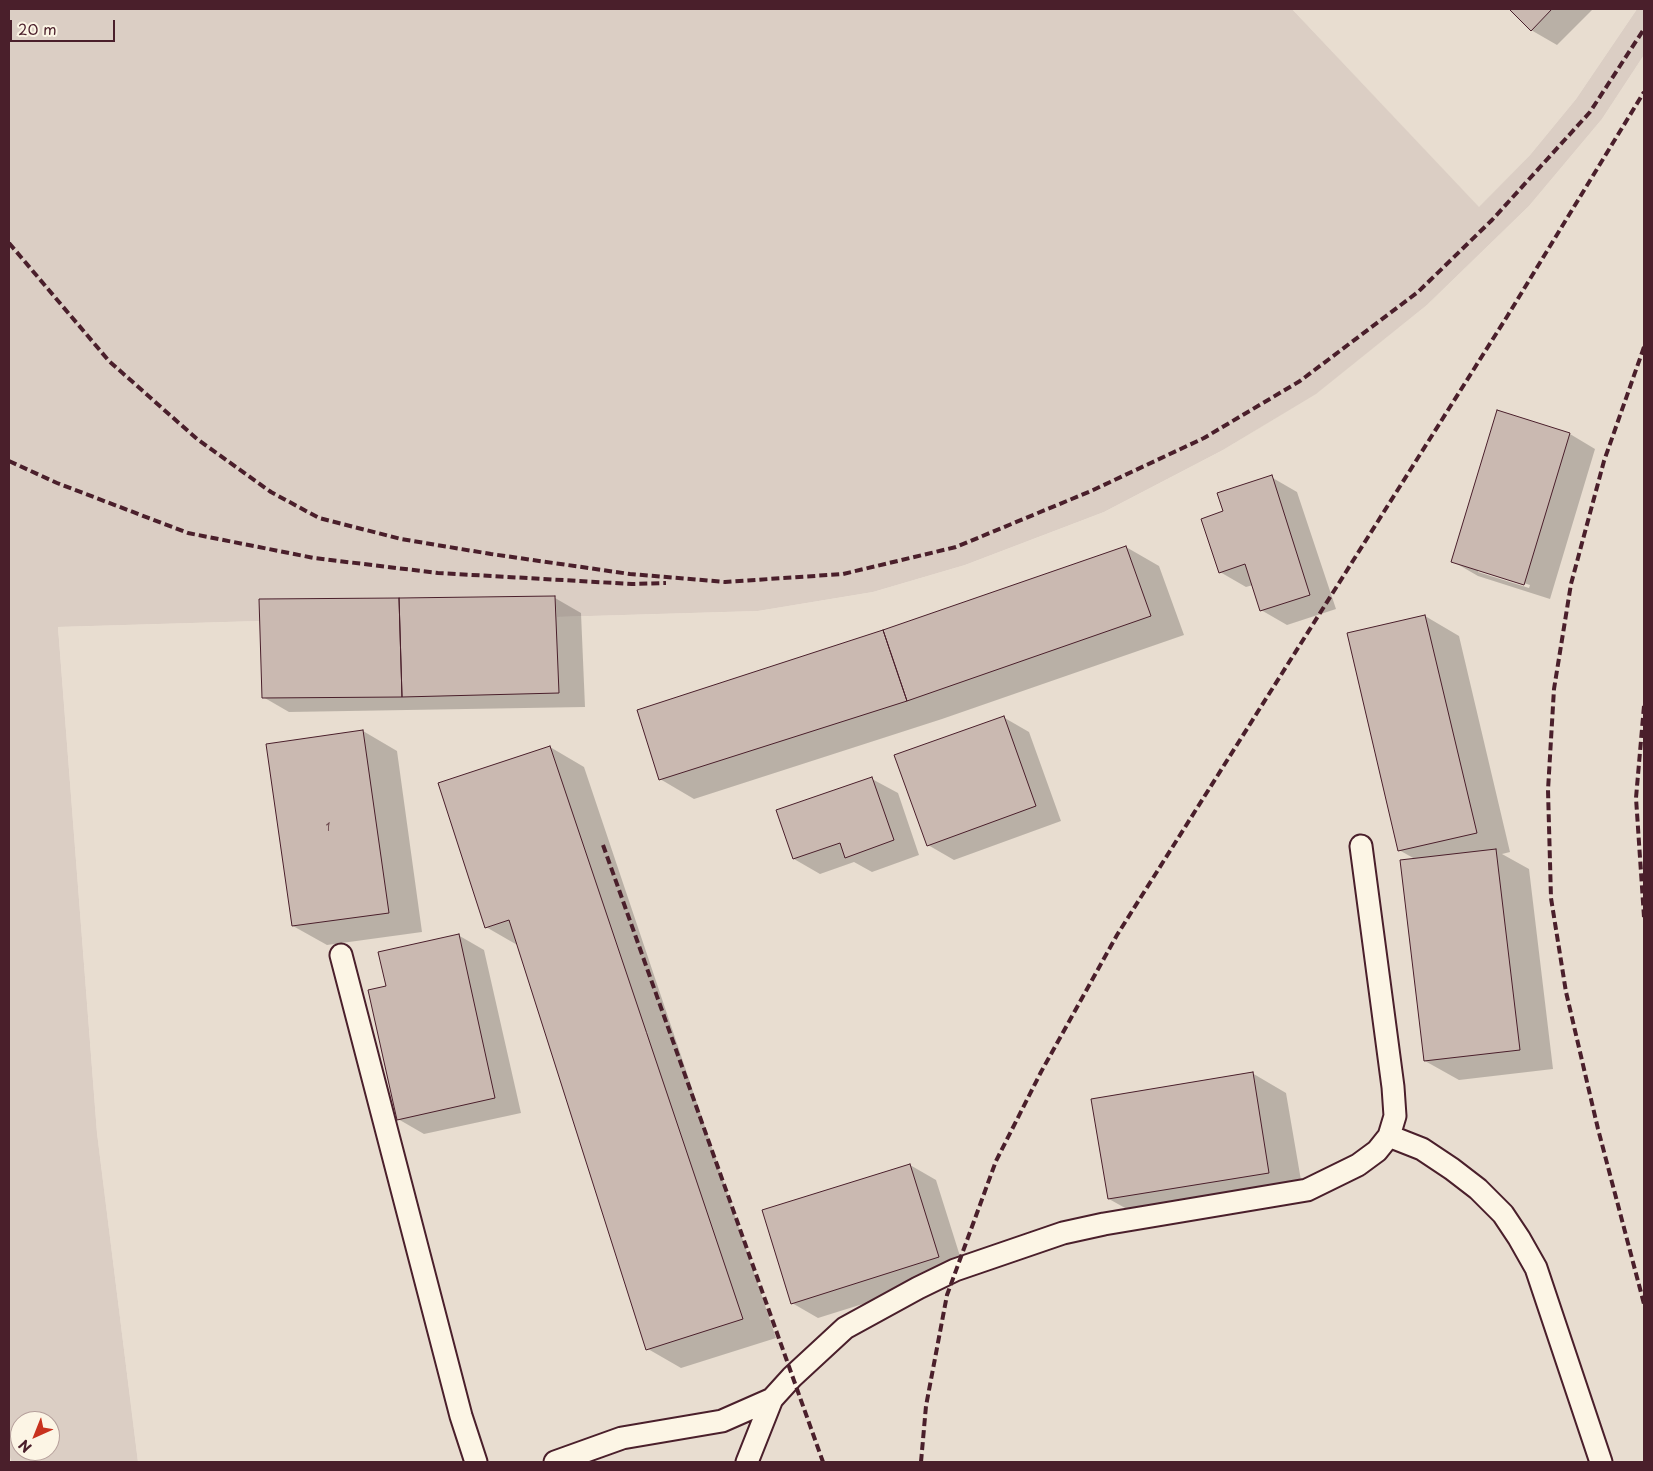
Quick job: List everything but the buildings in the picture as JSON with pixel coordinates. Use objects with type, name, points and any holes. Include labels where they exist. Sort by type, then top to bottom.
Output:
[{"type":"lane","points":[[747,1462],[772,1400],[792,1377],[846,1328],[876,1310],[955,1270],[1063,1233],[1104,1224],[1307,1190],[1358,1165],[1376,1151],[1389,1136],[1395,1116],[1393,1087],[1361,846]]},
{"type":"lane","points":[[341,955],[461,1416],[476,1462]]},
{"type":"lane","points":[[1389,1136],[1422,1149],[1478,1189],[1503,1214],[1519,1238],[1536,1268],[1601,1462]]},
{"type":"lane","points":[[555,1462],[622,1438],[722,1421],[772,1400]]},
{"type":"shaded area","points":[[9,9],[1292,9],[1479,207],[1530,155],[1576,99],[1637,9],[1644,9],[1644,55],[1602,119],[1529,206],[1427,305],[1316,394],[1223,450],[1104,512],[965,565],[873,592],[758,611],[557,617],[555,596],[259,599],[259,621],[58,627],[97,1133],[138,1462],[11,1462],[60,1461],[60,1411],[10,1411],[10,1457]]},
{"type":"shaded area","points":[[1292,9],[1637,9],[1576,99],[1530,155],[1479,208]]},
{"type":"shaded area","points":[[1644,55],[1644,1462],[138,1462],[97,1133],[58,627],[259,621],[259,599],[555,596],[557,617],[758,611],[873,592],[965,565],[1104,512],[1223,450],[1316,393],[1427,305],[1529,206],[1602,119]]},
{"type":"railway","points":[[9,243],[109,361],[197,439],[271,492],[319,518],[401,539],[630,574],[725,582],[843,574],[956,547],[1091,491],[1204,438],[1300,381],[1418,292],[1492,220],[1590,112],[1644,29]]},
{"type":"railway","points":[[921,1462],[926,1406],[947,1295],[996,1161],[1041,1072],[1117,935],[1508,315],[1644,92]]},
{"type":"railway","points":[[1644,347],[1604,461],[1571,584],[1554,689],[1548,790],[1551,898],[1566,992],[1598,1129],[1644,1304]]},
{"type":"railway","points":[[9,461],[57,483],[188,533],[314,558],[438,573],[632,584],[666,583]]},
{"type":"railway","points":[[1644,706],[1636,798],[1644,917]]},
{"type":"railway","points":[[603,845],[823,1462]]}]
